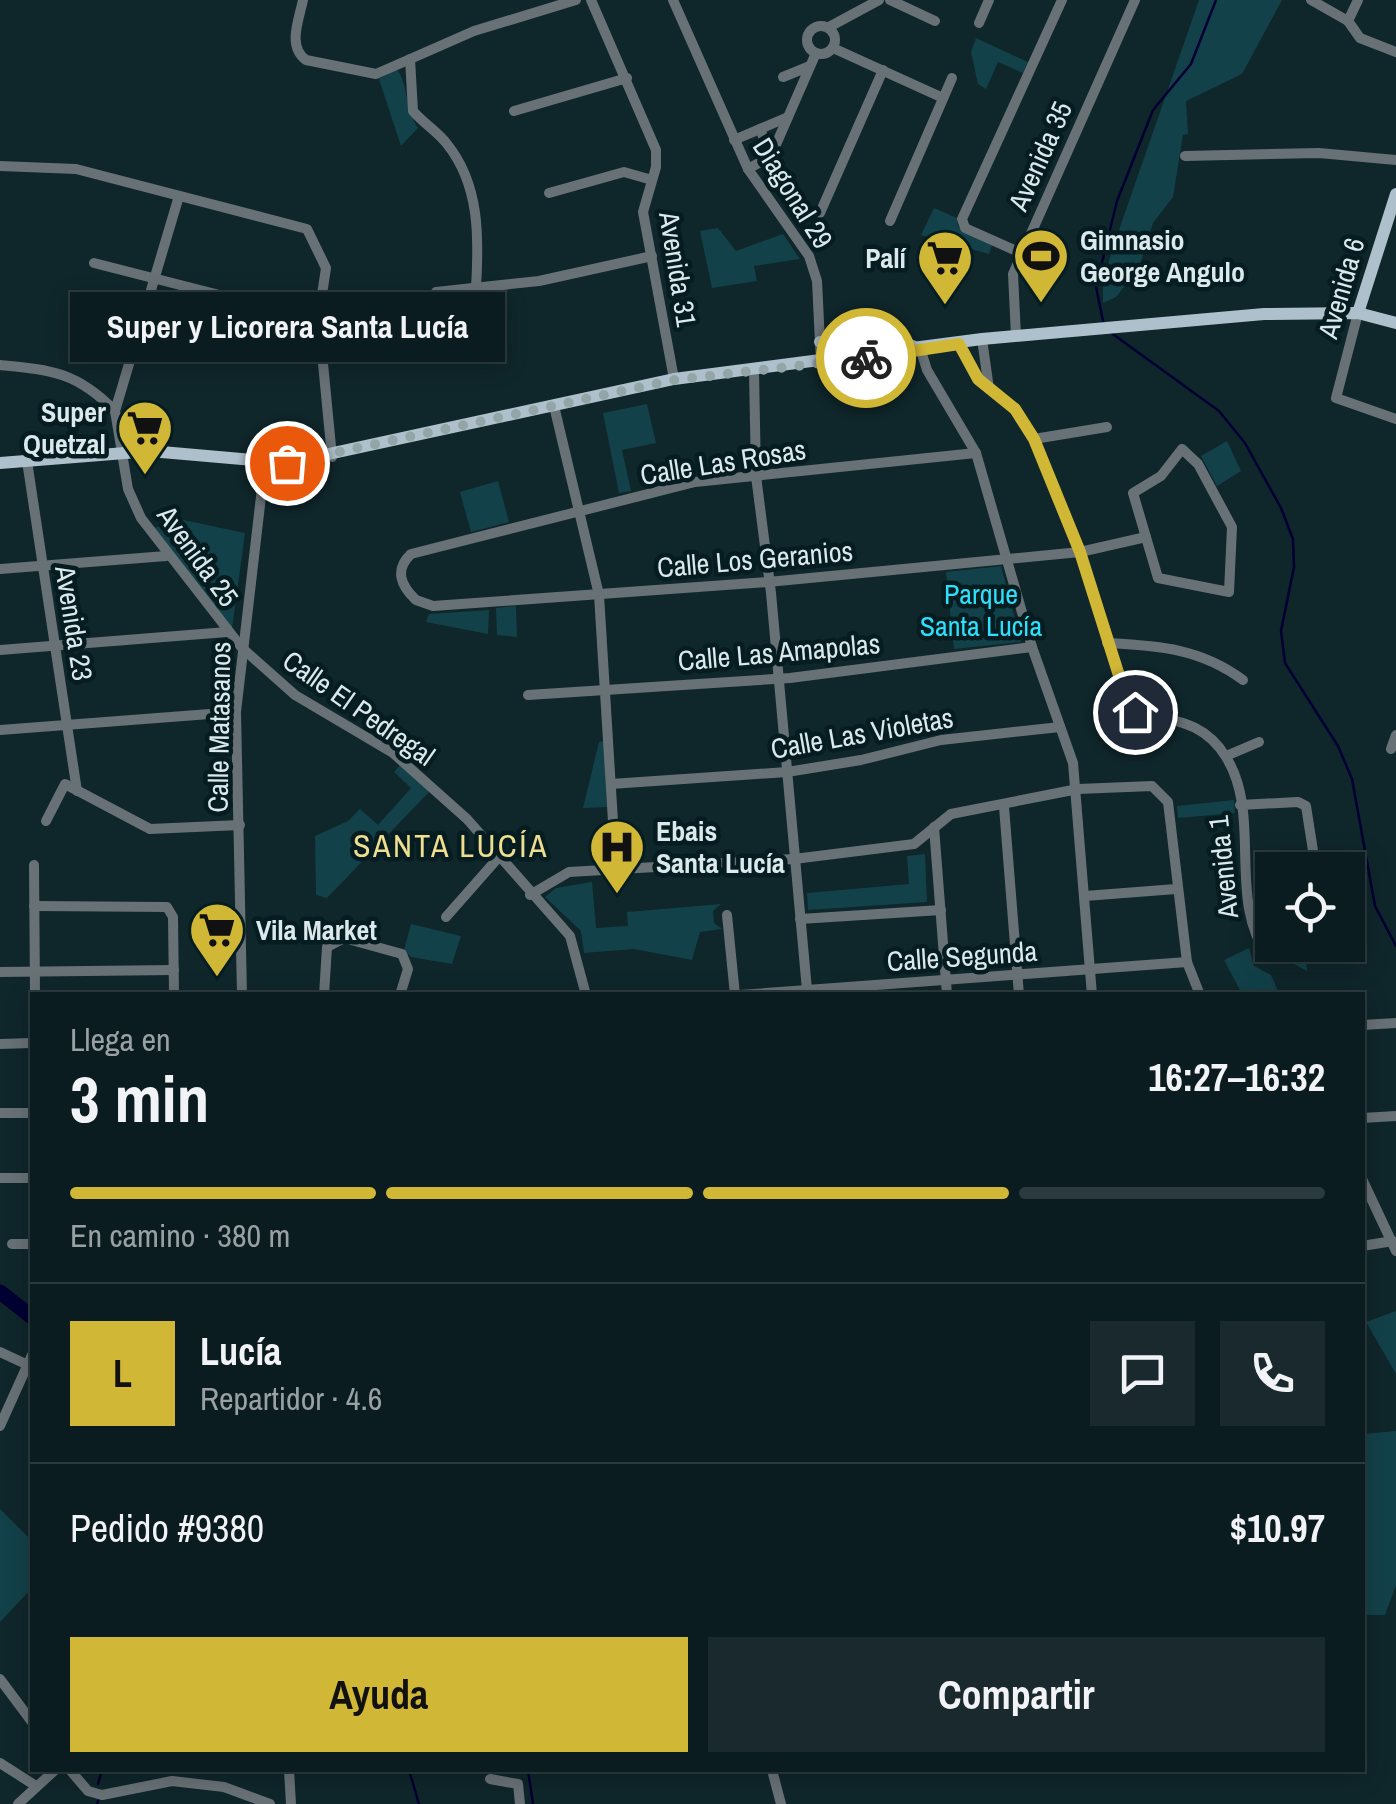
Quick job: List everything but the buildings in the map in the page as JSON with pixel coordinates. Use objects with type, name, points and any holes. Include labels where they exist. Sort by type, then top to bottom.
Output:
[{"type":"main road","name":"Avenida 6","points":[[1358,313],[1396,194]]},
{"type":"main road","points":[[0,462],[150,451],[264,462],[332,457],[674,380],[982,340],[1134,323],[1358,313],[1396,323]]},
{"type":"main road","points":[[820,342],[900,341],[921,350]]},
{"type":"street","points":[[303,0],[294,45],[297,54],[306,60],[376,74],[474,31],[576,0]]},
{"type":"street","name":"Avenida 31","points":[[591,0],[656,150],[643,212],[674,380]]},
{"type":"street","name":"Diagonal 29","points":[[673,0],[748,170],[809,256],[816,281],[821,363]]},
{"type":"street","points":[[830,28],[879,0]]},
{"type":"street","points":[[890,0],[935,20]]},
{"type":"street","points":[[979,23],[990,0]]},
{"type":"street","points":[[1021,254],[962,224],[1062,0]]},
{"type":"street","name":"Avenida 35","points":[[1016,336],[1012,290],[1021,254],[1135,0]]},
{"type":"street","points":[[1311,0],[1348,21],[1360,38],[1396,52]]},
{"type":"street","points":[[1348,21],[1358,0]]},
{"type":"street","points":[[816,53],[809,47],[808,33],[820,25],[830,28],[836,39],[833,48]]},
{"type":"street","points":[[748,170],[771,156],[816,53],[833,48],[944,98]]},
{"type":"street","points":[[410,58],[413,111],[454,154],[471,195],[478,239],[476,288]]},
{"type":"street","points":[[783,77],[810,66]]},
{"type":"street","points":[[820,213],[883,70]]},
{"type":"street","points":[[514,111],[627,78]]},
{"type":"street","points":[[890,221],[952,78]]},
{"type":"street","points":[[734,140],[789,116]]},
{"type":"street","points":[[760,129],[771,156]]},
{"type":"street","points":[[1184,156],[1319,153],[1396,160]]},
{"type":"street","points":[[0,166],[76,169],[306,229],[326,268],[323,298],[318,303],[270,308],[94,263]]},
{"type":"street","points":[[550,193],[624,172],[652,180]]},
{"type":"street","name":"Avenida 25","points":[[179,196],[115,411],[134,504],[166,556],[242,648]]},
{"type":"street","points":[[436,292],[539,281],[652,256]]},
{"type":"street","name":"Avenida 6","points":[[1358,313],[1336,398],[1396,419]]},
{"type":"street","points":[[330,317],[322,353],[332,457]]},
{"type":"street","points":[[982,340],[989,389]]},
{"type":"street","points":[[959,344],[970,369],[1015,409],[1034,439],[1080,552],[1131,708],[1189,724],[1226,756],[1258,742]]},
{"type":"street","points":[[921,350],[927,370],[976,453],[1078,788],[1092,992]]},
{"type":"street","points":[[0,365],[74,377],[92,388],[115,411]]},
{"type":"street","points":[[754,371],[756,476],[779,676],[807,990]]},
{"type":"street","points":[[554,406],[599,595],[616,870]]},
{"type":"street","points":[[1034,439],[1107,427]]},
{"type":"street","points":[[1182,449],[1198,464],[1232,527],[1229,592],[1158,578],[1146,537],[1133,493],[1161,476],[1182,449]]},
{"type":"street","name":"Calle Las Rosas","points":[[433,606],[416,600],[400,575],[406,558],[696,482],[976,453]]},
{"type":"street","name":"Avenida 23","points":[[26,461],[77,791]]},
{"type":"street","name":"Calle Matasanos","points":[[242,992],[236,712],[264,462]]},
{"type":"street","name":"Calle Los Geranios","points":[[433,606],[768,582],[1080,552],[1146,537]]},
{"type":"street","points":[[0,569],[166,556]]},
{"type":"street","points":[[0,650],[227,632]]},
{"type":"street","points":[[1107,644],[1185,649],[1222,664],[1243,680]]},
{"type":"street","name":"Calle Las Amapolas","points":[[535,708],[532,694],[779,676],[1032,647]]},
{"type":"street","name":"Calle El Pedregal","points":[[242,648],[295,695],[393,753],[467,819],[570,936],[585,992]]},
{"type":"street","points":[[0,730],[236,712]]},
{"type":"street","name":"Calle Las Violetas","points":[[611,784],[787,772],[861,760],[941,740],[1060,726]]},
{"type":"street","points":[[1391,749],[1396,735]]},
{"type":"street","name":"Avenida 1","points":[[1226,756],[1238,782],[1255,937]]},
{"type":"street","points":[[46,821],[65,784],[150,829],[240,825]]},
{"type":"street","points":[[530,895],[569,872],[794,859],[914,844],[924,840],[934,824],[951,814],[1004,807],[1078,788],[1152,786],[1168,802],[1187,962],[1199,992]]},
{"type":"street","points":[[1240,805],[1302,803],[1309,810],[1314,852]]},
{"type":"street","points":[[1004,807],[1018,992]]},
{"type":"street","points":[[934,824],[947,992]]},
{"type":"street","points":[[446,917],[498,858]]},
{"type":"street","points":[[34,865],[35,992]]},
{"type":"street","points":[[1085,896],[1176,889]]},
{"type":"street","points":[[34,906],[168,907],[174,918],[174,992]]},
{"type":"street","points":[[800,919],[940,910]]},
{"type":"street","points":[[727,916],[738,992]]},
{"type":"street","points":[[324,992],[326,948],[344,938],[402,954],[408,960],[401,992]]},
{"type":"street","name":"Calle Segunda","points":[[779,992],[1187,962]]},
{"type":"street","points":[[0,972],[174,970]]},
{"type":"street","points":[[1365,1025],[1396,1023]]},
{"type":"street","points":[[0,1044],[30,1043]]},
{"type":"street","points":[[0,1113],[30,1113]]},
{"type":"street","points":[[1365,1118],[1396,1116]]},
{"type":"street","points":[[0,1178],[30,1178]]},
{"type":"street","points":[[1365,1184],[1395,1246],[1365,1246]]},
{"type":"street","points":[[12,1244],[30,1244]]},
{"type":"street","points":[[0,1352],[30,1362]]},
{"type":"street","points":[[0,1426],[30,1364]]},
{"type":"street","points":[[16,1392],[30,1394]]},
{"type":"street","points":[[0,1680],[30,1719]]},
{"type":"street","points":[[0,1764],[36,1786]]},
{"type":"street","points":[[18,1804],[53,1772]]},
{"type":"street","points":[[72,1772],[88,1792],[121,1793],[172,1776],[224,1787],[270,1804]]},
{"type":"street","points":[[289,1772],[291,1804]]},
{"type":"street","points":[[773,1772],[781,1804]]},
{"type":"street","points":[[490,1779],[518,1784],[520,1804]]},
{"type":"green space","points":[[1199,0],[1282,0],[1242,74],[1186,101],[1188,134],[1183,135],[1173,197],[1153,223],[1139,268],[1116,297],[1103,303],[1103,283],[1112,250]]},
{"type":"green space","points":[[976,38],[1028,62],[1023,73],[998,62],[986,89],[978,84],[971,52]]},
{"type":"green space","points":[[397,69],[418,128],[401,146],[379,79]]},
{"type":"green space","points":[[934,208],[957,218],[958,227],[993,243],[989,254],[921,235]]},
{"type":"green space","points":[[718,228],[736,251],[783,234],[800,259],[754,266],[757,281],[712,288],[700,231]]},
{"type":"green space","points":[[482,294],[485,327],[461,330],[458,296]]},
{"type":"green space","points":[[647,404],[656,443],[622,450],[631,491],[619,493],[603,413]]},
{"type":"green space","points":[[1227,441],[1241,471],[1217,486],[1201,456]]},
{"type":"green space","points":[[498,481],[509,522],[471,532],[460,492]]},
{"type":"green space","points":[[179,519],[245,533],[232,629],[152,529]]},
{"type":"green space","name":"Parque Santa Lucía","points":[[1001,566],[1021,642],[954,649],[946,572]]},
{"type":"green space","points":[[516,606],[517,637],[497,635],[496,608]]},
{"type":"green space","points":[[489,610],[488,634],[426,622],[429,614]]},
{"type":"green space","points":[[604,741],[607,807],[583,808],[599,742]]},
{"type":"green space","points":[[401,764],[430,791],[327,898],[316,895],[315,836],[348,821],[360,809],[378,825],[411,788],[394,772]]},
{"type":"green space","points":[[1234,800],[1235,813],[1178,818],[1177,806]]},
{"type":"green space","points":[[925,854],[927,902],[808,910],[807,893],[909,884],[907,856]]},
{"type":"green space","points":[[592,882],[596,928],[628,926],[627,912],[721,904],[713,911],[714,923],[722,929],[700,932],[692,960],[634,949],[584,953],[581,931],[545,897],[556,888]]},
{"type":"green space","points":[[411,924],[461,936],[452,964],[411,957],[404,950]]},
{"type":"green space","points":[[1249,948],[1254,966],[1271,975],[1279,992],[1240,990],[1224,960]]},
{"type":"green space","points":[[1290,962],[1306,962],[1307,971]]},
{"type":"green space","points":[[1396,1311],[1396,1374],[1366,1322]]},
{"type":"green space","points":[[1396,1431],[1396,1585],[1385,1615],[1365,1615],[1365,1434]]},
{"type":"green space","points":[[0,1509],[30,1539],[30,1590],[0,1622]]},
{"type":"waterway","points":[[1103,321],[1096,287],[1117,201],[1153,110],[1191,64],[1216,0]]},
{"type":"waterway","points":[[1110,332],[1219,411],[1245,443],[1281,508],[1293,539],[1294,567],[1281,631],[1285,663],[1338,746],[1352,779],[1375,906],[1396,946]]},
{"type":"waterway","points":[[0,1292],[30,1315]]},
{"type":"waterway","points":[[98,1784],[101,1772]]},
{"type":"waterway","points":[[410,1772],[419,1804]]},
{"type":"waterway","points":[[528,1772],[533,1804]]},
{"type":"way so far","points":[[287,463],[332,457],[674,380],[866,358]]},
{"type":"place","name":"Gimnasio George Angulo","points":[[1041,305]]},
{"type":"place","name":"Palí","points":[[945,307]]},
{"type":"place","name":"Super y Licorera Santa Lucía","points":[[287,463]]},
{"type":"place","name":"Super Quetzal","points":[[145,477]]},
{"type":"place","name":"Ebais Santa Lucía","points":[[617,896]]},
{"type":"place","name":"Vila Market","points":[[217,979]]},
{"type":"district","name":"SANTA LUCÍA","points":[[451,845]]},
{"type":"route","points":[[866,358],[959,344],[978,379],[1024,420],[1080,552],[1107,644],[1128,704],[1135,712]]}]
